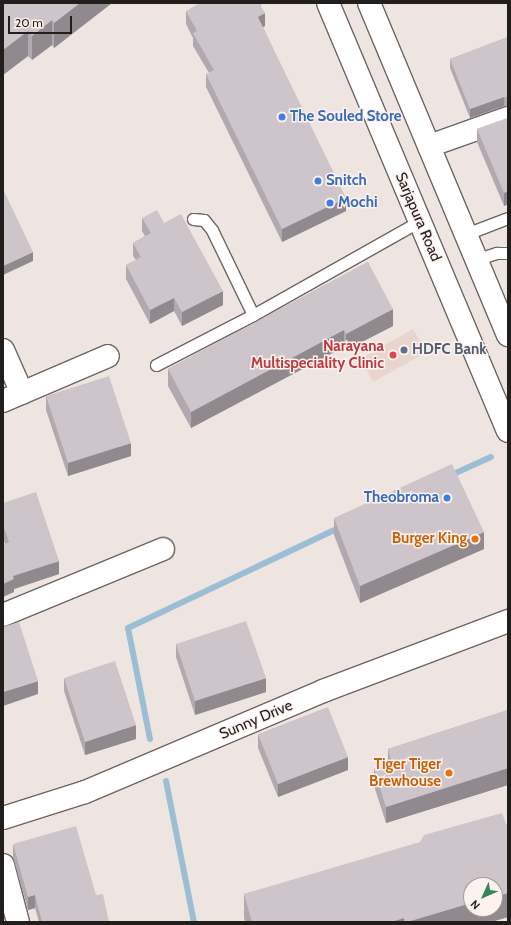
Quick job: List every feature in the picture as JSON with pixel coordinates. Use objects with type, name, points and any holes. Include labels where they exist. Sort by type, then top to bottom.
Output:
[{"type":"street","name":"Sarjapura Road","points":[[328,3],[508,431]]},
{"type":"street","points":[[369,3],[466,234],[478,259],[508,335]]},
{"type":"street","points":[[429,146],[508,118]]},
{"type":"street","points":[[3,350],[12,397],[108,356]]},
{"type":"street","points":[[3,614],[164,549]]},
{"type":"street","name":"Sunny Drive","points":[[3,818],[85,792],[323,691],[508,621]]},
{"type":"street","points":[[3,865],[18,922]]},
{"type":"lane","points":[[466,234],[508,218]]},
{"type":"lane","points":[[193,219],[204,220],[212,230],[253,315]]},
{"type":"lane","points":[[156,365],[253,315],[420,221]]},
{"type":"lane","points":[[478,259],[497,253],[508,253]]},
{"type":"shaded area","name":"Narayana Multispeciality Clinic","points":[[413,329],[427,352],[373,382],[360,359]]},
{"type":"building","points":[[3,3],[80,3],[54,23],[52,20],[32,36],[28,31],[3,50]]},
{"type":"building","points":[[200,3],[259,3],[265,13],[258,17],[346,198],[282,229],[206,74],[214,70],[193,33],[197,31],[186,11]]},
{"type":"building","points":[[508,37],[508,97],[504,97],[470,109],[450,59]]},
{"type":"building","points":[[508,118],[508,191],[504,193],[477,129]]},
{"type":"building","points":[[3,189],[33,252],[3,266]]},
{"type":"building","points":[[157,210],[164,223],[181,214],[223,291],[182,312],[174,298],[150,310],[126,265],[141,257],[133,243],[151,233],[142,218]]},
{"type":"building","points":[[368,262],[393,309],[346,334],[344,330],[191,412],[168,369]]},
{"type":"building","points":[[109,376],[131,443],[68,463],[46,396]]},
{"type":"building","points":[[452,464],[484,532],[360,586],[334,518]]},
{"type":"building","points":[[36,492],[59,561],[13,576],[14,579],[3,584],[3,545],[9,542],[3,525],[3,503]]},
{"type":"building","points":[[246,621],[266,678],[195,701],[176,644]]},
{"type":"building","points":[[19,622],[38,681],[3,692],[3,627]]},
{"type":"building","points":[[115,661],[136,725],[85,742],[64,678]]},
{"type":"building","points":[[328,707],[348,757],[278,784],[258,734]]},
{"type":"building","name":"Tiger Tiger Brewhouse","points":[[508,710],[508,768],[386,807],[374,769],[392,764],[388,749]]},
{"type":"building","points":[[502,813],[506,824],[508,824],[508,893],[503,895],[503,877],[463,877],[463,905],[407,922],[405,922],[404,918],[391,922],[252,922],[244,894],[420,842],[424,835]]},
{"type":"building","points":[[76,826],[96,895],[103,894],[109,922],[42,922],[35,895],[28,897],[13,844]]},
{"type":"waterway","points":[[449,476],[491,457]]},
{"type":"waterway","points":[[150,739],[128,628],[341,527]]},
{"type":"waterway","points":[[166,781],[194,922]]},
{"type":"place","name":"The Souled Store","points":[[282,117]]},
{"type":"place","name":"Snitch","points":[[318,181]]},
{"type":"place","name":"Mochi","points":[[330,203]]},
{"type":"place","name":"HDFC Bank","points":[[404,350]]},
{"type":"place","name":"Narayana Multispeciality Clinic","points":[[393,355]]},
{"type":"place","name":"Theobroma","points":[[447,498]]},
{"type":"place","name":"Burger King","points":[[475,539]]},
{"type":"place","name":"Tiger Tiger Brewhouse","points":[[449,773]]}]
